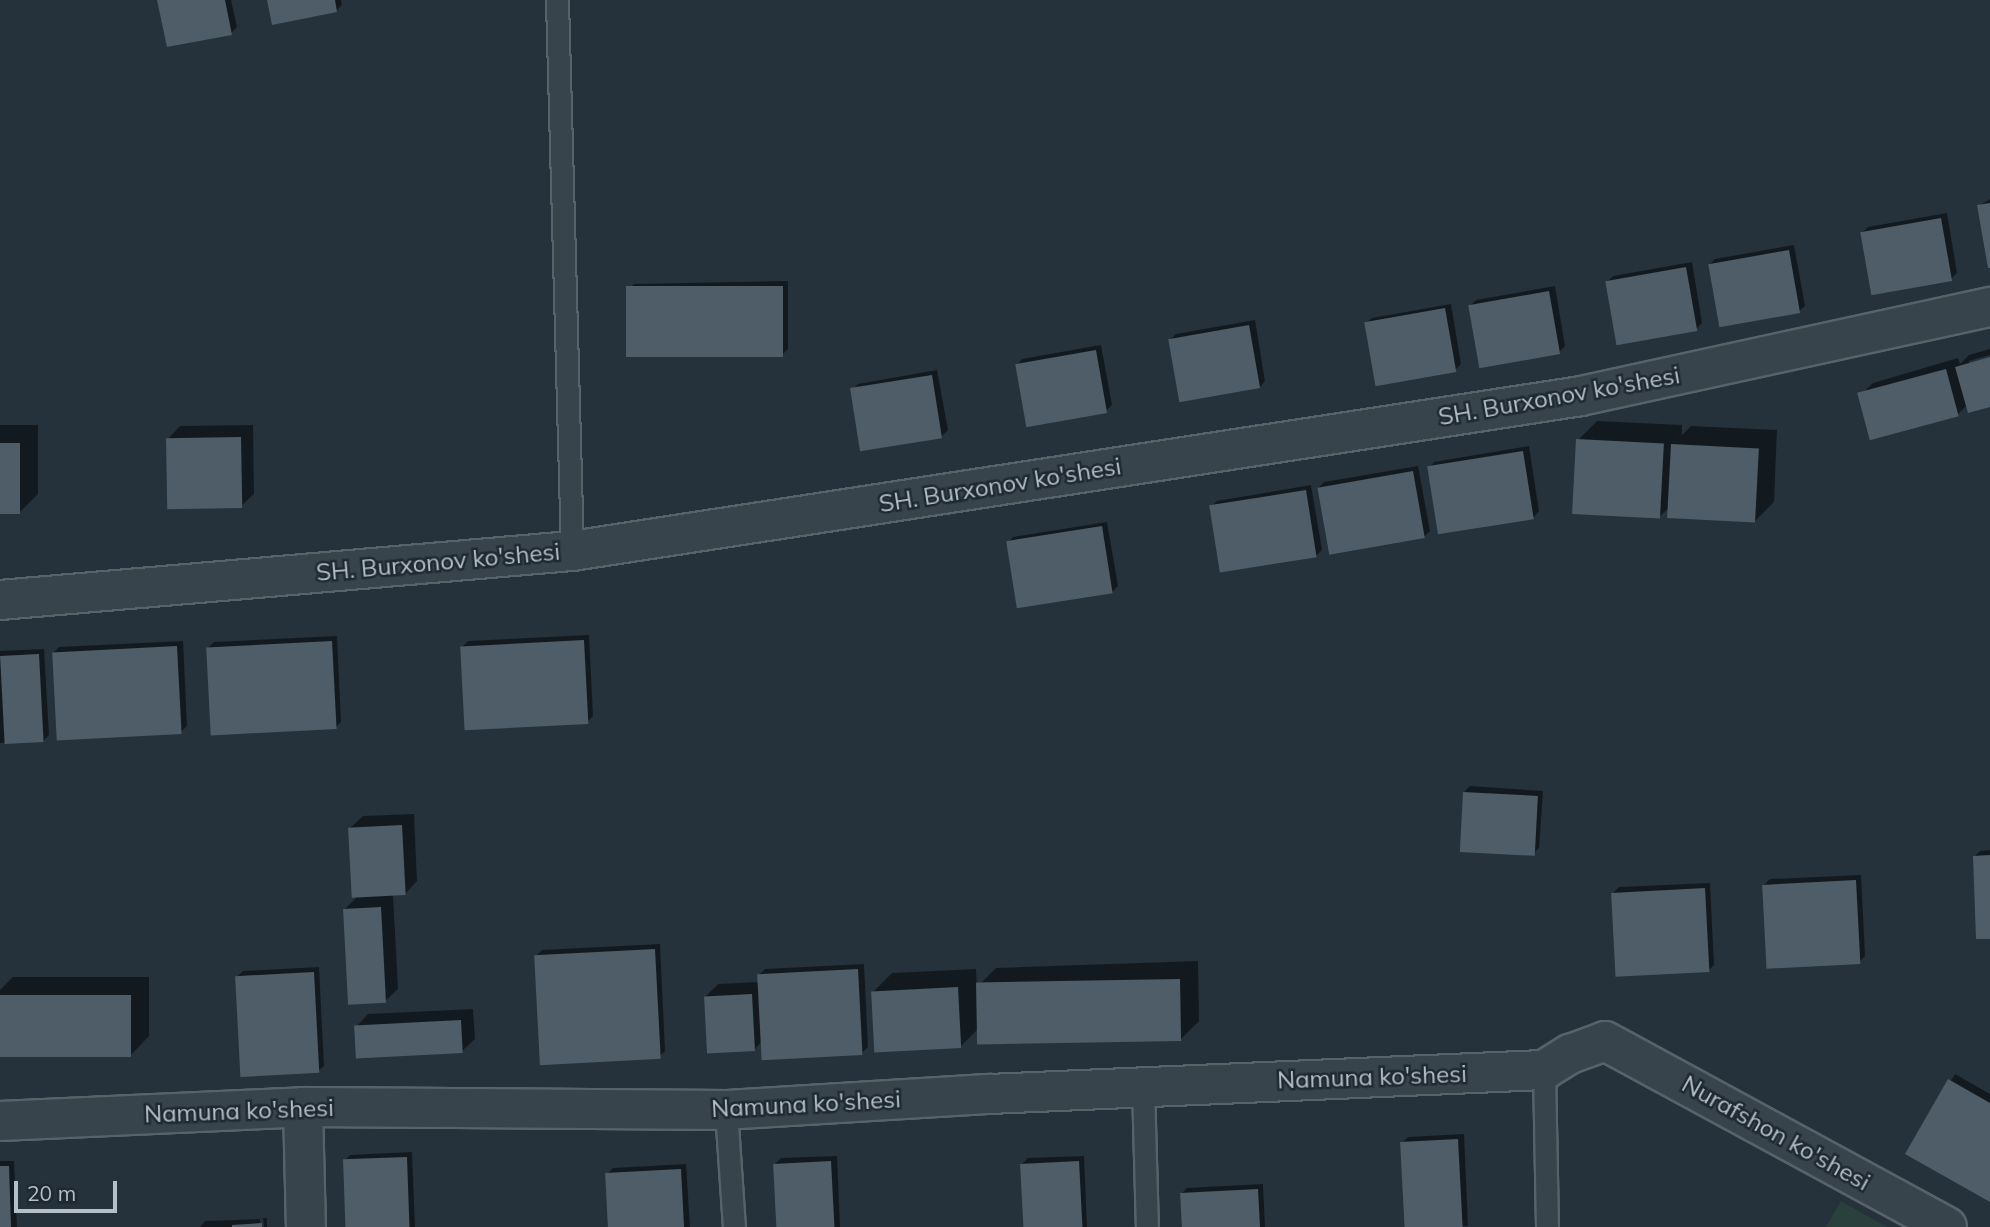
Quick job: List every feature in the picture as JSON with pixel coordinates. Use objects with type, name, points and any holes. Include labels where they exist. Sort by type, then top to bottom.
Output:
[{"type":"street","name":"SH. Burxonov ko'shesi","points":[[0,600],[572,551],[1581,396],[1990,307]]},
{"type":"street","name":"Namuna ko'shesi","points":[[0,1121],[303,1107],[726,1110],[1143,1087],[1544,1070],[1570,1054],[1605,1041]]},
{"type":"street","name":"Nurafshon ko'shesi","points":[[1605,1041],[1947,1227]]},
{"type":"street","points":[[303,1107],[306,1227]]},
{"type":"lane","points":[[557,0],[572,551]]},
{"type":"lane","points":[[1544,1070],[1547,1227]]},
{"type":"lane","points":[[1143,1087],[1147,1227]]},
{"type":"lane","points":[[726,1110],[734,1227]]},
{"type":"green space","points":[[1841,1201],[1887,1227],[1826,1227]]},
{"type":"building","points":[[157,0],[225,0],[232,35],[167,47]]},
{"type":"building","points":[[267,0],[335,0],[337,12],[272,25]]},
{"type":"building","points":[[1990,203],[1990,268],[1988,268],[1977,205]]},
{"type":"building","points":[[1941,218],[1952,281],[1871,295],[1860,232]]},
{"type":"building","points":[[1789,250],[1800,313],[1719,327],[1708,264]]},
{"type":"building","points":[[1686,267],[1697,331],[1617,345],[1605,281]]},
{"type":"building","points":[[626,286],[783,286],[783,357],[626,357]]},
{"type":"building","points":[[1549,291],[1560,354],[1479,368],[1468,305]]},
{"type":"building","points":[[1445,308],[1456,372],[1376,386],[1364,322]]},
{"type":"building","points":[[1249,325],[1260,388],[1179,402],[1168,339]]},
{"type":"building","points":[[1096,350],[1107,413],[1026,427],[1015,364]]},
{"type":"building","points":[[1990,357],[1990,407],[1968,413],[1955,367]]},
{"type":"building","points":[[1946,369],[1959,416],[1870,440],[1857,393]]},
{"type":"building","points":[[932,375],[942,438],[860,451],[850,388]]},
{"type":"building","points":[[241,437],[242,508],[167,509],[166,438]]},
{"type":"building","points":[[1576,439],[1664,444],[1660,519],[1572,514]]},
{"type":"building","points":[[0,443],[20,443],[20,514],[0,514]]},
{"type":"building","points":[[1671,444],[1759,449],[1755,523],[1667,518]]},
{"type":"building","points":[[1523,451],[1534,519],[1438,534],[1427,466]]},
{"type":"building","points":[[1413,471],[1425,538],[1329,555],[1317,488]]},
{"type":"building","points":[[1306,490],[1317,557],[1220,572],[1209,505]]},
{"type":"building","points":[[1102,526],[1113,593],[1017,608],[1006,541]]},
{"type":"building","points":[[584,640],[588,724],[465,730],[460,646]]},
{"type":"building","points":[[332,641],[337,729],[211,735],[206,648]]},
{"type":"building","points":[[177,646],[182,734],[57,740],[52,653]]},
{"type":"building","points":[[39,654],[44,742],[5,744],[0,656]]},
{"type":"building","points":[[1463,792],[1538,796],[1535,856],[1460,852]]},
{"type":"building","points":[[402,825],[406,895],[352,898],[348,828]]},
{"type":"building","points":[[1990,855],[1990,939],[1976,939],[1973,856]]},
{"type":"building","points":[[1856,880],[1860,964],[1767,969],[1762,885]]},
{"type":"building","points":[[1705,888],[1709,972],[1616,977],[1611,893]]},
{"type":"building","points":[[381,907],[386,1003],[348,1005],[343,909]]},
{"type":"building","points":[[655,949],[661,1059],[540,1065],[534,955]]},
{"type":"building","points":[[858,969],[863,1055],[762,1060],[757,974]]},
{"type":"building","points":[[314,972],[319,1073],[240,1077],[235,976]]},
{"type":"building","points":[[1180,979],[1181,1041],[977,1045],[976,983]]},
{"type":"building","points":[[958,987],[961,1048],[874,1052],[871,992]]},
{"type":"building","points":[[752,994],[755,1051],[707,1053],[704,997]]},
{"type":"building","points":[[0,995],[131,995],[131,1057],[0,1057]]},
{"type":"building","points":[[461,1020],[463,1053],[356,1059],[354,1026]]},
{"type":"building","points":[[1948,1079],[1990,1103],[1990,1202],[1905,1154]]},
{"type":"building","points":[[1458,1139],[1463,1227],[1405,1227],[1400,1142]]},
{"type":"building","points":[[407,1157],[409,1227],[345,1227],[343,1159]]},
{"type":"building","points":[[831,1161],[834,1227],[776,1227],[773,1164]]},
{"type":"building","points":[[1079,1161],[1082,1227],[1023,1227],[1020,1164]]},
{"type":"building","points":[[0,1166],[9,1166],[11,1227],[0,1227]]},
{"type":"building","points":[[681,1169],[684,1227],[608,1227],[605,1173]]},
{"type":"building","points":[[1258,1189],[1260,1227],[1182,1227],[1180,1193]]},
{"type":"building","points":[[262,1223],[262,1227],[232,1227],[232,1225]]}]
